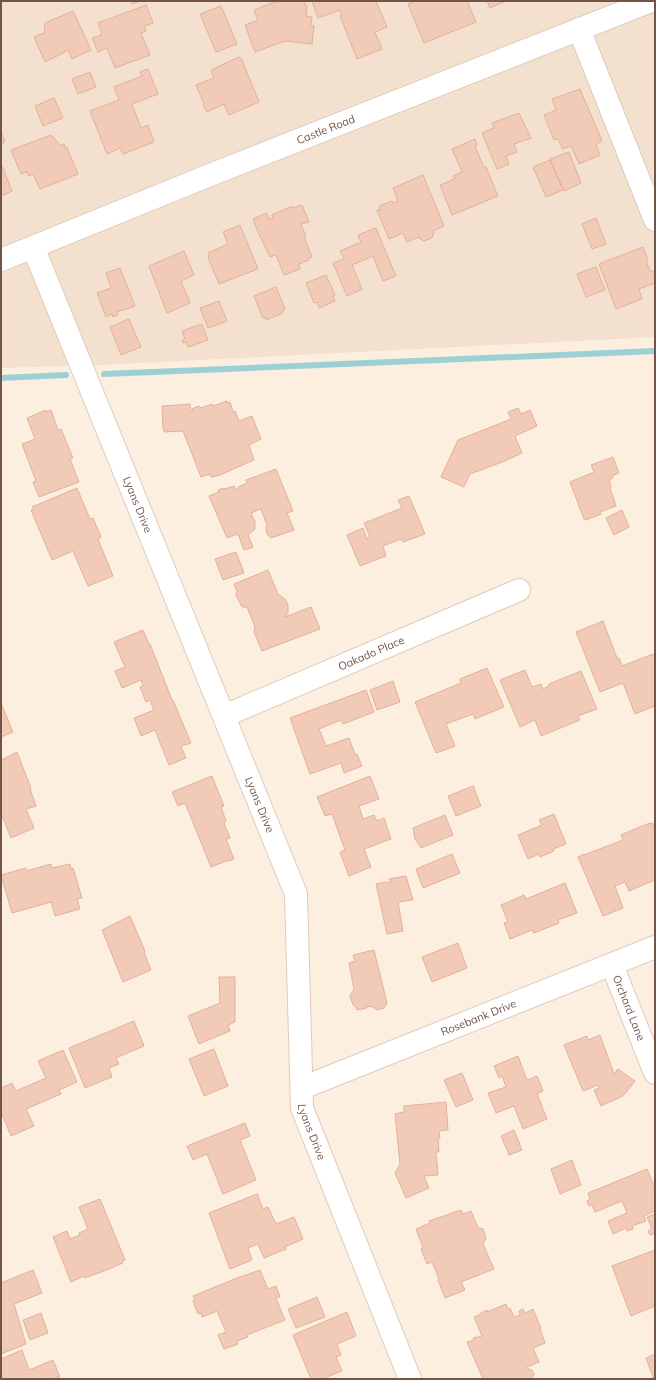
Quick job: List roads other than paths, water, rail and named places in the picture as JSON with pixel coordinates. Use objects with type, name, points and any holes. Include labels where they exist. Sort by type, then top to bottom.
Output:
[{"type":"street","name":"Castle Road","points":[[1,260],[217,172],[650,1]]},
{"type":"street","points":[[579,29],[655,220]]},
{"type":"street","name":"Lyans Drive","points":[[33,247],[296,894],[302,1108],[410,1379]]},
{"type":"street","name":"Oakado Place","points":[[224,716],[519,590]]},
{"type":"street","name":"Rosebank Drive","points":[[302,1088],[655,947]]},
{"type":"street","name":"Orchard Lane","points":[[612,965],[655,1072]]},
{"type":"waterway","points":[[104,374],[655,351]]},
{"type":"waterway","points":[[1,378],[66,375]]}]
